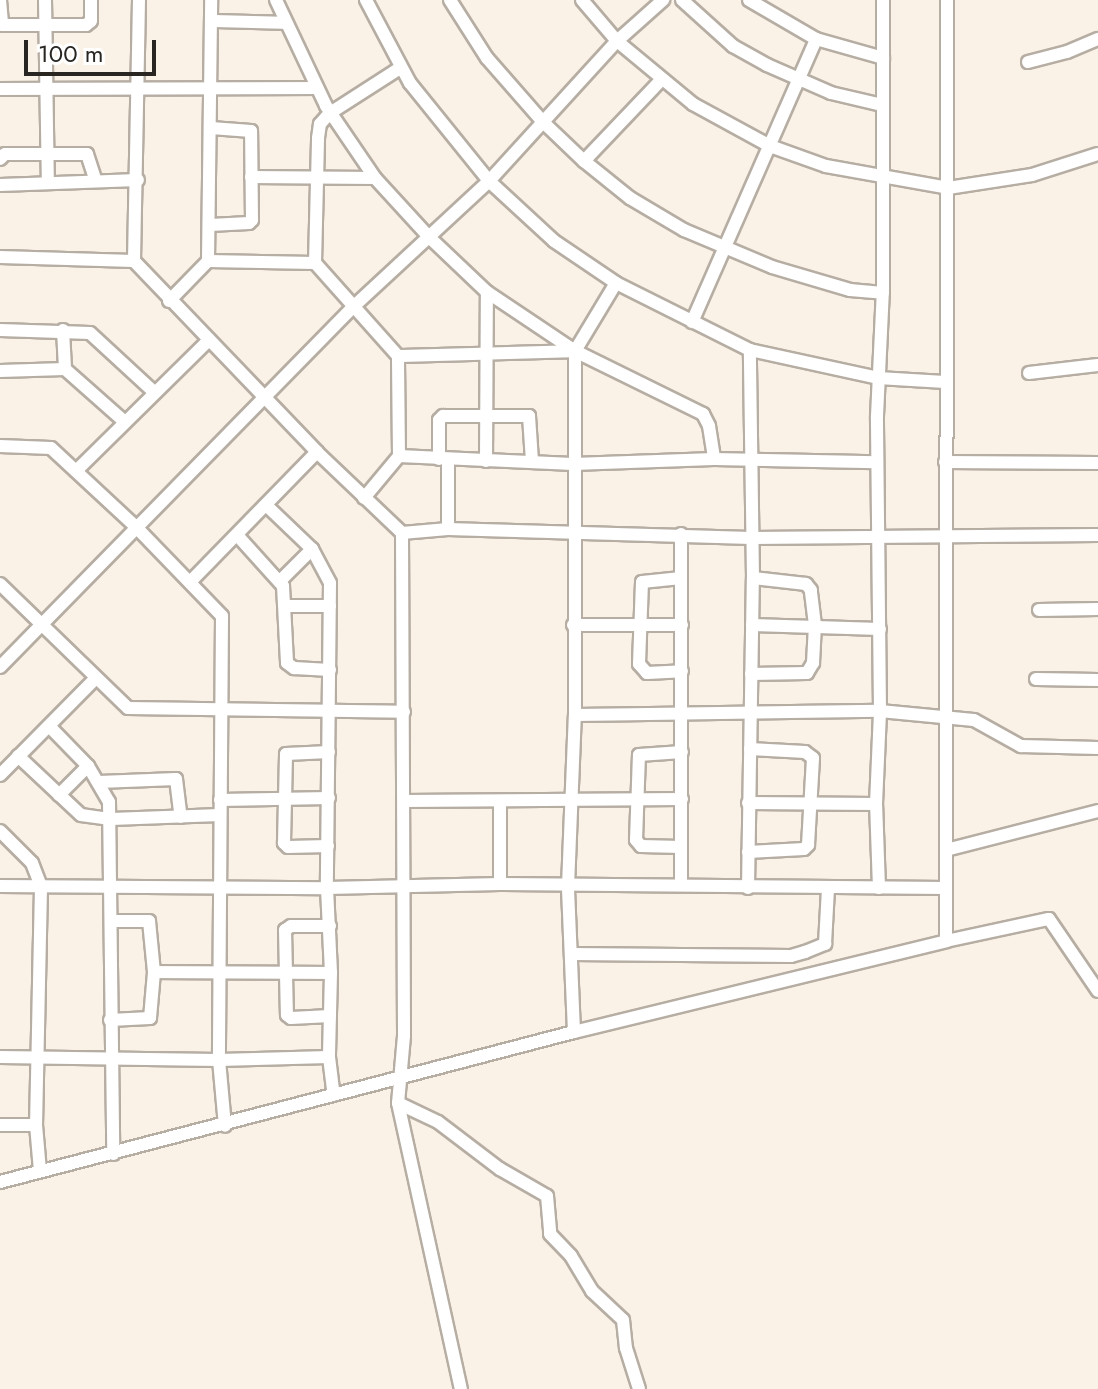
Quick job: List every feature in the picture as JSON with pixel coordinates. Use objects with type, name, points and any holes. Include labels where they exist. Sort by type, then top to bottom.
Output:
[{"type":"street","points":[[0,0],[2,25],[88,25],[91,21],[91,0]]},
{"type":"street","points":[[45,0],[48,182]]},
{"type":"street","points":[[139,0],[140,90],[134,261],[169,301],[317,452],[402,533],[404,886],[398,1103],[461,1389]]},
{"type":"street","points":[[169,301],[208,261],[211,0]]},
{"type":"street","points":[[276,0],[315,88],[330,113],[375,178],[429,237],[487,292],[575,351],[703,414],[709,426],[714,459]]},
{"type":"street","points":[[366,0],[400,68],[489,181],[554,241],[616,283],[750,350],[878,378],[945,382]]},
{"type":"street","points":[[450,0],[487,58],[543,122],[630,198],[684,230],[726,248],[810,279],[850,290],[883,293]]},
{"type":"street","points":[[582,0],[617,41],[693,104],[770,146],[826,166],[948,188],[1032,175],[1098,154]]},
{"type":"street","points":[[0,667],[353,307],[489,181],[617,41],[663,0]]},
{"type":"street","points":[[682,0],[733,46],[831,93],[882,105]]},
{"type":"street","points":[[749,0],[816,39],[883,58]]},
{"type":"street","points":[[879,888],[876,804],[880,711],[877,462],[883,293],[883,0]]},
{"type":"street","points":[[946,941],[947,0]]},
{"type":"street","points":[[211,21],[285,23]]},
{"type":"street","points":[[692,322],[816,39]]},
{"type":"street","points":[[1028,62],[1067,52],[1098,39]]},
{"type":"street","points":[[364,498],[399,456],[398,356],[315,263],[319,127],[330,113],[400,68]]},
{"type":"street","points":[[584,161],[662,79]]},
{"type":"street","points":[[0,89],[315,88]]},
{"type":"street","points":[[210,225],[251,222],[250,129],[211,128]]},
{"type":"street","points":[[0,159],[5,154],[87,154],[96,181]]},
{"type":"street","points":[[251,177],[375,178]]},
{"type":"street","points":[[0,183],[138,180]]},
{"type":"street","points":[[0,257],[134,261]]},
{"type":"street","points":[[208,261],[315,263]]},
{"type":"street","points":[[574,1032],[568,886],[574,801],[575,351],[616,283]]},
{"type":"street","points":[[486,461],[487,292]]},
{"type":"street","points":[[0,330],[90,333],[155,393]]},
{"type":"street","points":[[63,330],[65,369]]},
{"type":"street","points":[[76,471],[209,340]]},
{"type":"street","points":[[748,888],[753,578],[750,350]]},
{"type":"street","points":[[398,356],[485,351],[575,351]]},
{"type":"street","points":[[1029,373],[1098,365]]},
{"type":"street","points":[[0,371],[65,369],[125,422]]},
{"type":"street","points":[[448,529],[440,417],[531,418],[532,461]]},
{"type":"street","points":[[0,446],[48,446],[137,528],[222,616],[219,1060],[225,1126]]},
{"type":"street","points":[[190,582],[317,452]]},
{"type":"street","points":[[399,456],[573,464],[714,459],[752,463],[877,462]]},
{"type":"street","points":[[945,462],[1098,463]]},
{"type":"street","points":[[266,505],[312,549],[327,571],[330,606],[329,1057],[334,1095]]},
{"type":"street","points":[[402,533],[448,529],[751,538],[1098,535]]},
{"type":"street","points":[[681,534],[681,885]]},
{"type":"street","points":[[237,535],[281,580],[287,606],[287,663],[294,668],[330,670]]},
{"type":"street","points":[[281,580],[312,549]]},
{"type":"street","points":[[681,578],[642,582],[639,625],[642,669],[647,673],[682,671]]},
{"type":"street","points":[[751,674],[807,673],[813,663],[815,625],[811,590],[806,584],[753,578]]},
{"type":"street","points":[[0,584],[128,708],[404,712]]},
{"type":"street","points":[[287,606],[330,606]]},
{"type":"street","points":[[1039,610],[1098,609]]},
{"type":"street","points":[[573,625],[682,625]]},
{"type":"street","points":[[752,625],[880,629]]},
{"type":"street","points":[[0,775],[96,678]]},
{"type":"street","points":[[1036,679],[1098,680]]},
{"type":"street","points":[[575,715],[880,711],[974,720],[1021,746],[1098,748]]},
{"type":"street","points":[[49,726],[88,766],[99,782],[108,799],[111,819],[110,1058],[113,1154]]},
{"type":"street","points":[[748,852],[804,849],[810,841],[813,758],[809,754],[750,749]]},
{"type":"street","points":[[328,846],[286,846],[286,800],[287,753],[329,752]]},
{"type":"street","points":[[681,847],[638,845],[639,755],[682,752]]},
{"type":"street","points":[[18,756],[81,815],[111,819],[220,815]]},
{"type":"street","points":[[59,795],[88,766]]},
{"type":"street","points":[[99,782],[176,779],[181,817]]},
{"type":"street","points":[[220,800],[329,798]]},
{"type":"street","points":[[404,801],[682,799]]},
{"type":"street","points":[[500,801],[500,884]]},
{"type":"street","points":[[748,803],[876,804]]},
{"type":"street","points":[[946,850],[1098,811]]},
{"type":"street","points":[[0,831],[32,863],[41,887],[36,1125],[40,1171]]},
{"type":"street","points":[[0,886],[111,889],[500,884],[946,888]]},
{"type":"street","points":[[825,970],[828,888]]},
{"type":"street","points":[[0,1182],[225,1126],[574,1032],[946,941],[1049,919],[1098,991]]},
{"type":"street","points":[[110,1020],[150,1018],[154,972],[149,921],[111,921]]},
{"type":"street","points":[[330,926],[288,928],[286,972],[286,1012],[291,1018],[330,1016]]},
{"type":"street","points":[[572,954],[791,956],[825,944]]},
{"type":"street","points":[[154,972],[331,973]]},
{"type":"street","points":[[0,1057],[219,1060],[329,1057]]},
{"type":"street","points":[[398,1103],[438,1122],[500,1169],[547,1196],[550,1234],[571,1256],[592,1291],[623,1320],[626,1348],[639,1389]]},
{"type":"street","points":[[0,1125],[36,1125]]}]
